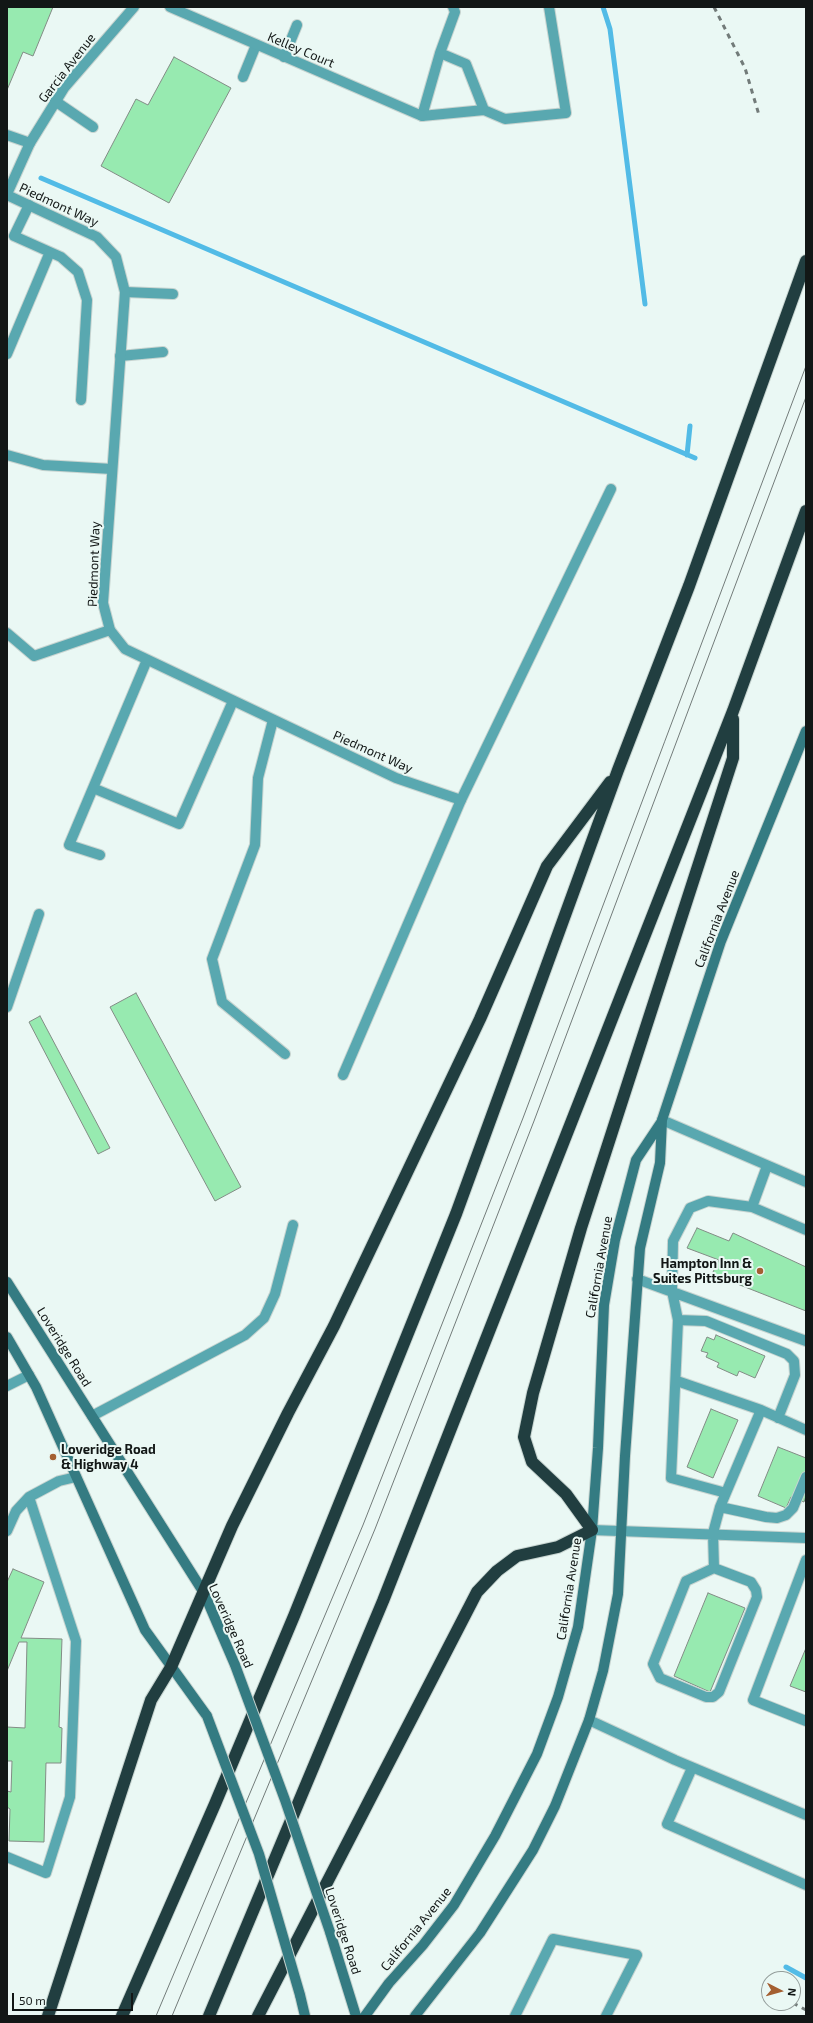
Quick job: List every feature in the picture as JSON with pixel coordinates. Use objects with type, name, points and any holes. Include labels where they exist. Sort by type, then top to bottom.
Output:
[{"type":"highway","points":[[122,2016],[218,1797],[291,1624],[453,1221],[618,770],[692,578],[806,261]]},
{"type":"highway","points":[[209,2016],[384,1601],[733,711],[806,511]]},
{"type":"highway","points":[[258,2016],[477,1592],[497,1571],[517,1556],[558,1547],[592,1530],[566,1494],[532,1462],[524,1437],[533,1393],[581,1228],[733,758],[733,711]]},
{"type":"highway","points":[[48,2016],[151,1700],[171,1667],[236,1519],[288,1413],[334,1326],[480,1019],[547,866],[618,770]]},
{"type":"main road","name":"California Avenue","points":[[365,2016],[389,1982],[423,1945],[454,1905],[495,1836],[537,1754],[558,1697],[578,1627],[592,1530],[598,1448],[604,1305],[614,1240],[636,1160],[662,1120],[721,942],[806,731]]},
{"type":"main road","name":"California Avenue","points":[[415,2016],[480,1933],[533,1850],[555,1806],[590,1720],[603,1671],[618,1594],[622,1531],[624,1456],[637,1279],[640,1248],[660,1163],[662,1120]]},
{"type":"main road","name":"Loveridge Road","points":[[7,1282],[204,1593],[235,1665],[285,1800],[330,1932],[356,2016]]},
{"type":"main road","points":[[7,1337],[29,1375],[145,1630],[208,1716],[259,1854],[305,2016]]},
{"type":"street","name":"Garcia Avenue","points":[[7,195],[30,143],[55,101],[76,73],[134,7]]},
{"type":"street","name":"Kelley Court","points":[[170,7],[422,116]]},
{"type":"street","points":[[454,7],[455,12],[440,53],[422,116],[484,110],[505,119],[566,113],[549,7]]},
{"type":"street","points":[[284,57],[297,25]]},
{"type":"street","points":[[243,77],[256,45]]},
{"type":"street","points":[[440,53],[466,64],[484,110]]},
{"type":"street","points":[[55,101],[93,127]]},
{"type":"street","points":[[7,135],[30,143]]},
{"type":"street","name":"Piedmont Way","points":[[7,195],[97,237],[116,257],[124,292],[103,603],[110,630],[124,649],[396,778],[461,800]]},
{"type":"street","points":[[29,205],[11,234],[61,257],[78,272],[87,300],[81,400]]},
{"type":"street","points":[[7,354],[50,252]]},
{"type":"street","points":[[124,292],[173,294]]},
{"type":"street","points":[[120,356],[163,352]]},
{"type":"street","points":[[7,455],[43,465],[112,469]]},
{"type":"street","points":[[343,1075],[461,800],[611,489]]},
{"type":"street","points":[[7,633],[34,656],[110,630]]},
{"type":"street","points":[[100,856],[69,845],[147,660]]},
{"type":"street","points":[[93,788],[179,824],[233,701]]},
{"type":"street","points":[[274,720],[258,778],[255,845],[212,959],[222,1002],[285,1054]]},
{"type":"street","points":[[7,1007],[39,914]]},
{"type":"street","points":[[662,1120],[806,1182]]},
{"type":"street","points":[[752,1207],[767,1166]]},
{"type":"street","points":[[726,1493],[671,1478],[677,1381],[678,1320],[672,1291],[672,1241],[690,1208],[708,1201],[752,1207],[806,1230]]},
{"type":"street","points":[[92,1416],[245,1335],[264,1318],[275,1294],[292,1225]]},
{"type":"street","points":[[637,1279],[806,1341]]},
{"type":"street","points":[[678,1320],[706,1321],[787,1354],[794,1361],[795,1375],[778,1418]]},
{"type":"street","points":[[7,1386],[29,1375]]},
{"type":"street","points":[[677,1381],[761,1410],[806,1430]]},
{"type":"street","points":[[714,1568],[713,1533],[720,1507],[761,1410]]},
{"type":"street","points":[[7,1531],[16,1511],[29,1496],[59,1481],[76,1477]]},
{"type":"street","points":[[720,1507],[777,1518],[786,1514],[793,1508],[806,1477]]},
{"type":"street","points":[[7,1857],[46,1873],[70,1797],[76,1641],[29,1496]]},
{"type":"street","points":[[592,1530],[713,1533],[806,1538]]},
{"type":"street","points":[[806,1560],[753,1700],[806,1721]]},
{"type":"street","points":[[714,1568],[751,1582],[756,1590],[757,1597],[719,1692],[713,1697],[706,1697],[660,1678],[653,1664],[686,1581],[714,1568]]},
{"type":"street","points":[[796,1587],[806,1591]]},
{"type":"street","points":[[590,1720],[692,1768],[806,1816]]},
{"type":"street","points":[[692,1768],[666,1824],[806,1885]]},
{"type":"street","points":[[515,2016],[553,1939],[637,1955],[606,2016]]},
{"type":"building","points":[[7,7],[53,7],[33,56],[23,52],[7,90]]},
{"type":"building","points":[[174,57],[231,88],[169,203],[101,166],[136,99],[148,105]]},
{"type":"building","points":[[136,993],[241,1187],[215,1201],[110,1007]]},
{"type":"building","points":[[40,1016],[110,1148],[98,1154],[29,1022]]},
{"type":"building","name":"Hampton Inn & Suites Pittsburg","points":[[697,1228],[729,1241],[733,1233],[806,1267],[806,1311],[712,1274],[719,1260],[687,1248]]},
{"type":"building","points":[[716,1335],[765,1356],[755,1378],[739,1371],[737,1376],[717,1367],[719,1363],[706,1357],[708,1353],[701,1351],[707,1337],[714,1340]]},
{"type":"building","points":[[711,1409],[738,1420],[713,1478],[687,1467]]},
{"type":"building","points":[[778,1447],[806,1458],[806,1496],[804,1502],[791,1497],[786,1508],[758,1496]]},
{"type":"building","points":[[13,1569],[44,1582],[21,1638],[62,1639],[59,1727],[62,1728],[61,1763],[46,1763],[44,1842],[9,1841],[10,1809],[7,1807],[7,1791],[11,1792],[12,1761],[7,1761],[7,1727],[25,1728],[27,1642],[19,1642],[7,1671],[7,1582]]},
{"type":"building","points":[[708,1593],[745,1608],[710,1692],[674,1676]]},
{"type":"building","points":[[806,1648],[806,1692],[790,1686]]},
{"type":"waterway","points":[[603,7],[610,29],[645,304]]},
{"type":"waterway","points":[[41,178],[695,458]]},
{"type":"waterway","points":[[687,455],[690,426]]},
{"type":"waterway","points":[[786,1967],[806,1978]]},
{"type":"tram line","points":[[156,2016],[363,1525],[523,1118],[806,366]]},
{"type":"tram line","points":[[172,2016],[375,1529],[534,1121],[806,397]]},
{"type":"railway","points":[[714,7],[745,68],[759,115]]},
{"type":"railway","points":[[801,2007],[806,2010]]},
{"type":"place","name":"Hampton Inn & Suites Pittsburg","points":[[760,1271]]},
{"type":"place","name":"Loveridge Road & Highway 4","points":[[53,1457]]}]
